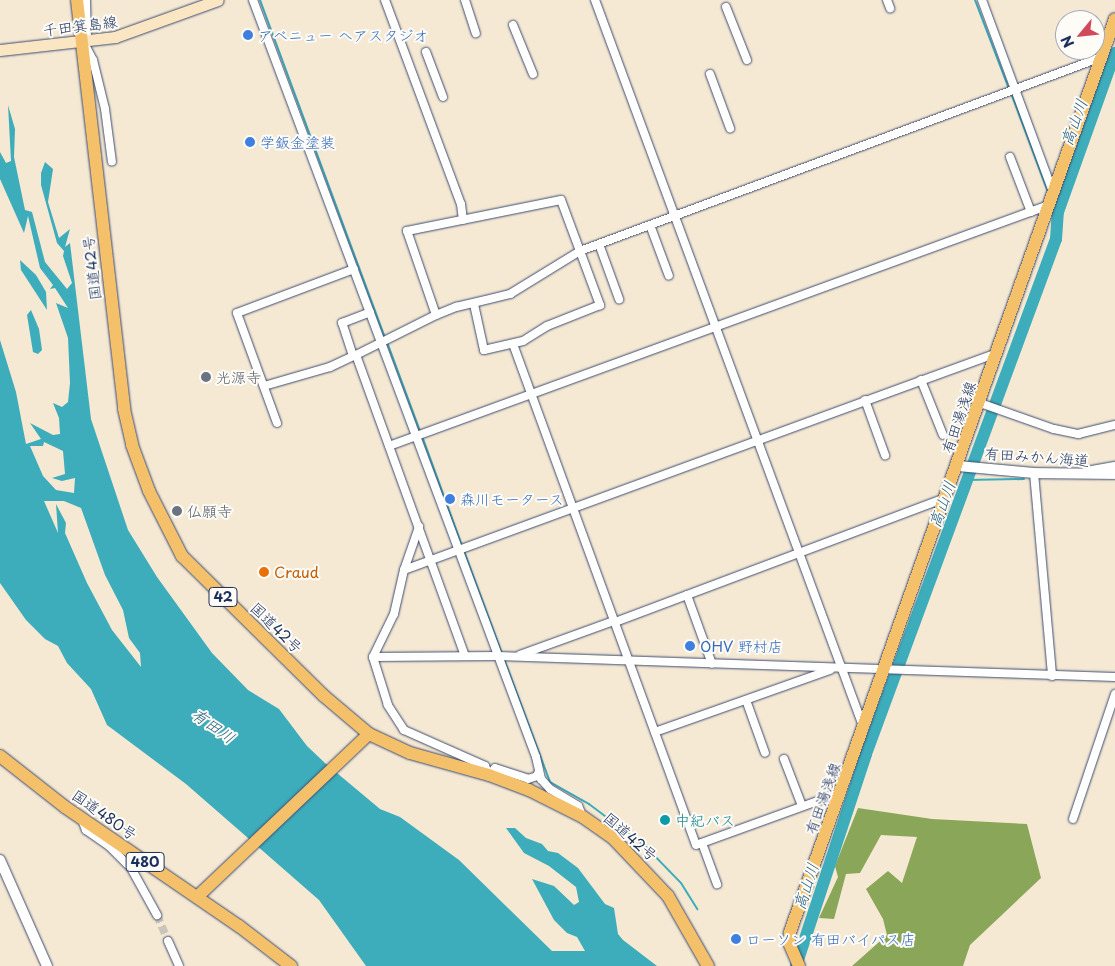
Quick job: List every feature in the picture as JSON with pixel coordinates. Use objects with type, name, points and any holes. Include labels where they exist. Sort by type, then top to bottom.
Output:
[{"type":"main road","name":"国道42号","points":[[77,0],[124,408],[132,444],[149,491],[182,556],[367,736],[410,753],[490,770],[583,817],[622,846],[659,884],[685,922],[708,966]]},
{"type":"main road","name":"千田箕島線","points":[[0,50],[128,34],[218,0]]},
{"type":"main road","name":"有田湯浅線","points":[[1105,48],[1115,19]]},
{"type":"main road","name":"有田湯浅線","points":[[799,966],[792,949],[790,932],[864,728],[889,669],[946,498],[961,466],[997,353],[1101,60]]},
{"type":"main road","points":[[197,897],[367,736]]},
{"type":"main road","name":"国道480号","points":[[0,756],[82,819],[197,897],[290,966]]},
{"type":"street","points":[[86,0],[82,41],[93,60],[105,110],[112,162]]},
{"type":"street","points":[[253,0],[417,437],[539,771],[546,785],[578,806],[583,817]]},
{"type":"street","points":[[385,0],[461,204],[464,220]]},
{"type":"street","points":[[465,0],[476,33]]},
{"type":"street","points":[[595,0],[798,552],[837,668],[864,728]]},
{"type":"street","points":[[389,446],[532,396],[1031,212],[1051,199],[1015,90],[982,0]]},
{"type":"street","points":[[726,6],[747,60]]},
{"type":"street","points":[[513,25],[533,74]]},
{"type":"street","points":[[426,52],[443,97]]},
{"type":"street","points":[[264,386],[330,367],[456,307],[510,294],[580,251],[1094,60]]},
{"type":"street","points":[[710,74],[730,128]]},
{"type":"street","points":[[1010,157],[1031,212]]},
{"type":"street","points":[[436,315],[407,231],[561,200],[600,305],[547,326],[513,344],[484,350],[474,304]]},
{"type":"street","points":[[650,225],[669,276]]},
{"type":"street","points":[[599,244],[619,299]]},
{"type":"street","points":[[277,423],[237,313],[354,269]]},
{"type":"street","points":[[370,312],[342,324],[432,560],[466,656]]},
{"type":"street","points":[[513,344],[696,846],[802,806],[834,795],[840,796]]},
{"type":"street","points":[[404,570],[997,353]]},
{"type":"street","points":[[921,380],[943,435]]},
{"type":"street","points":[[865,400],[885,454]]},
{"type":"street","points":[[980,403],[1054,429],[1078,434],[1115,425]]},
{"type":"street","name":"有田みかん海道","points":[[961,466],[1034,473],[1115,474]]},
{"type":"street","points":[[1067,474],[1115,466]]},
{"type":"street","points":[[1034,473],[1052,676]]},
{"type":"street","points":[[517,656],[946,498]]},
{"type":"street","points":[[419,528],[404,570],[394,614],[373,657],[388,705],[400,727],[490,770],[528,779],[536,776],[539,771]]},
{"type":"street","points":[[687,594],[712,664]]},
{"type":"street","points":[[373,657],[517,656],[1115,677]]},
{"type":"street","points":[[655,732],[837,668]]},
{"type":"street","points":[[1073,820],[1115,694]]},
{"type":"street","points":[[746,700],[765,753]]},
{"type":"street","points":[[784,759],[802,806]]},
{"type":"street","points":[[82,819],[86,830],[109,846],[130,868],[157,915]]},
{"type":"street","points":[[702,843],[717,884]]},
{"type":"street","points":[[0,860],[47,966]]},
{"type":"street","points":[[168,941],[179,966]]},
{"type":"green space","points":[[858,808],[932,819],[1027,824],[1041,878],[970,945],[963,966],[852,966],[887,935],[883,919],[866,889],[888,871],[902,883],[917,837],[881,835],[860,873],[846,874],[834,919],[819,918],[838,877],[835,866]]},
{"type":"water","name":"有田川","points":[[8,105],[15,129],[14,157],[25,210],[32,212],[45,262],[67,289],[72,283],[63,256],[64,251],[57,243],[41,185],[41,173],[45,162],[53,169],[48,202],[59,238],[70,229],[65,247],[70,243],[91,419],[128,530],[157,577],[212,653],[248,690],[279,709],[307,746],[325,763],[380,809],[400,817],[459,860],[552,951],[585,951],[577,937],[567,933],[554,920],[532,879],[554,886],[574,905],[579,902],[576,887],[549,866],[524,853],[506,828],[515,828],[526,838],[542,844],[548,851],[558,853],[578,868],[605,904],[614,908],[618,934],[657,966],[366,966],[319,900],[186,784],[107,725],[91,689],[67,663],[58,646],[45,639],[26,620],[0,583],[0,340],[16,392],[26,444],[41,439],[30,423],[53,435],[60,434],[59,418],[53,403],[62,407],[68,402],[70,383],[68,338],[56,303],[68,308],[55,288],[50,289],[53,285],[40,268],[28,216],[24,233],[0,179],[0,152],[6,163],[11,161]],"holes":[[[44,442],[63,451],[65,474],[52,478],[62,481],[75,478],[74,493],[56,490],[43,476],[30,446],[43,446]],[[44,501],[64,501],[81,508],[105,575],[123,610],[129,638],[140,653],[141,667],[112,630],[87,583],[65,533],[66,523],[56,504],[58,533]]]},
{"type":"water","points":[[20,260],[36,275],[46,292],[47,310],[21,270]]},
{"type":"water","points":[[31,310],[39,329],[42,350],[38,354],[33,352],[27,315]]},
{"type":"waterway","points":[[260,0],[385,338]]},
{"type":"waterway","points":[[975,0],[1009,89]]},
{"type":"waterway","name":"高山川","points":[[796,966],[866,754],[1056,239],[1058,212],[1115,53]]},
{"type":"waterway","points":[[1011,93],[1048,192]]},
{"type":"waterway","name":"高山川","points":[[1056,207],[1058,212]]},
{"type":"waterway","points":[[387,342],[420,431]]},
{"type":"waterway","points":[[422,436],[462,546]]},
{"type":"waterway","points":[[966,480],[1024,479]]},
{"type":"waterway","points":[[464,551],[502,654]]},
{"type":"waterway","points":[[504,659],[550,782],[589,804],[646,847],[681,883],[697,909]]},
{"type":"tunnel","points":[[157,915],[168,941]]},
{"type":"place","name":"アベニュー ヘアスタジオ","points":[[248,35]]},
{"type":"place","name":"学鈑金塗装","points":[[250,142]]},
{"type":"place","name":"光源寺","points":[[206,377]]},
{"type":"place","name":"森川モータース","points":[[450,499]]},
{"type":"place","name":"仏願寺","points":[[177,511]]},
{"type":"place","name":"Craud","points":[[264,572]]},
{"type":"place","name":"OHV 野村店","points":[[690,646]]},
{"type":"place","name":"中紀バス","points":[[665,820]]},
{"type":"place","name":"ローソン 有田バイパス店","points":[[736,939]]}]
